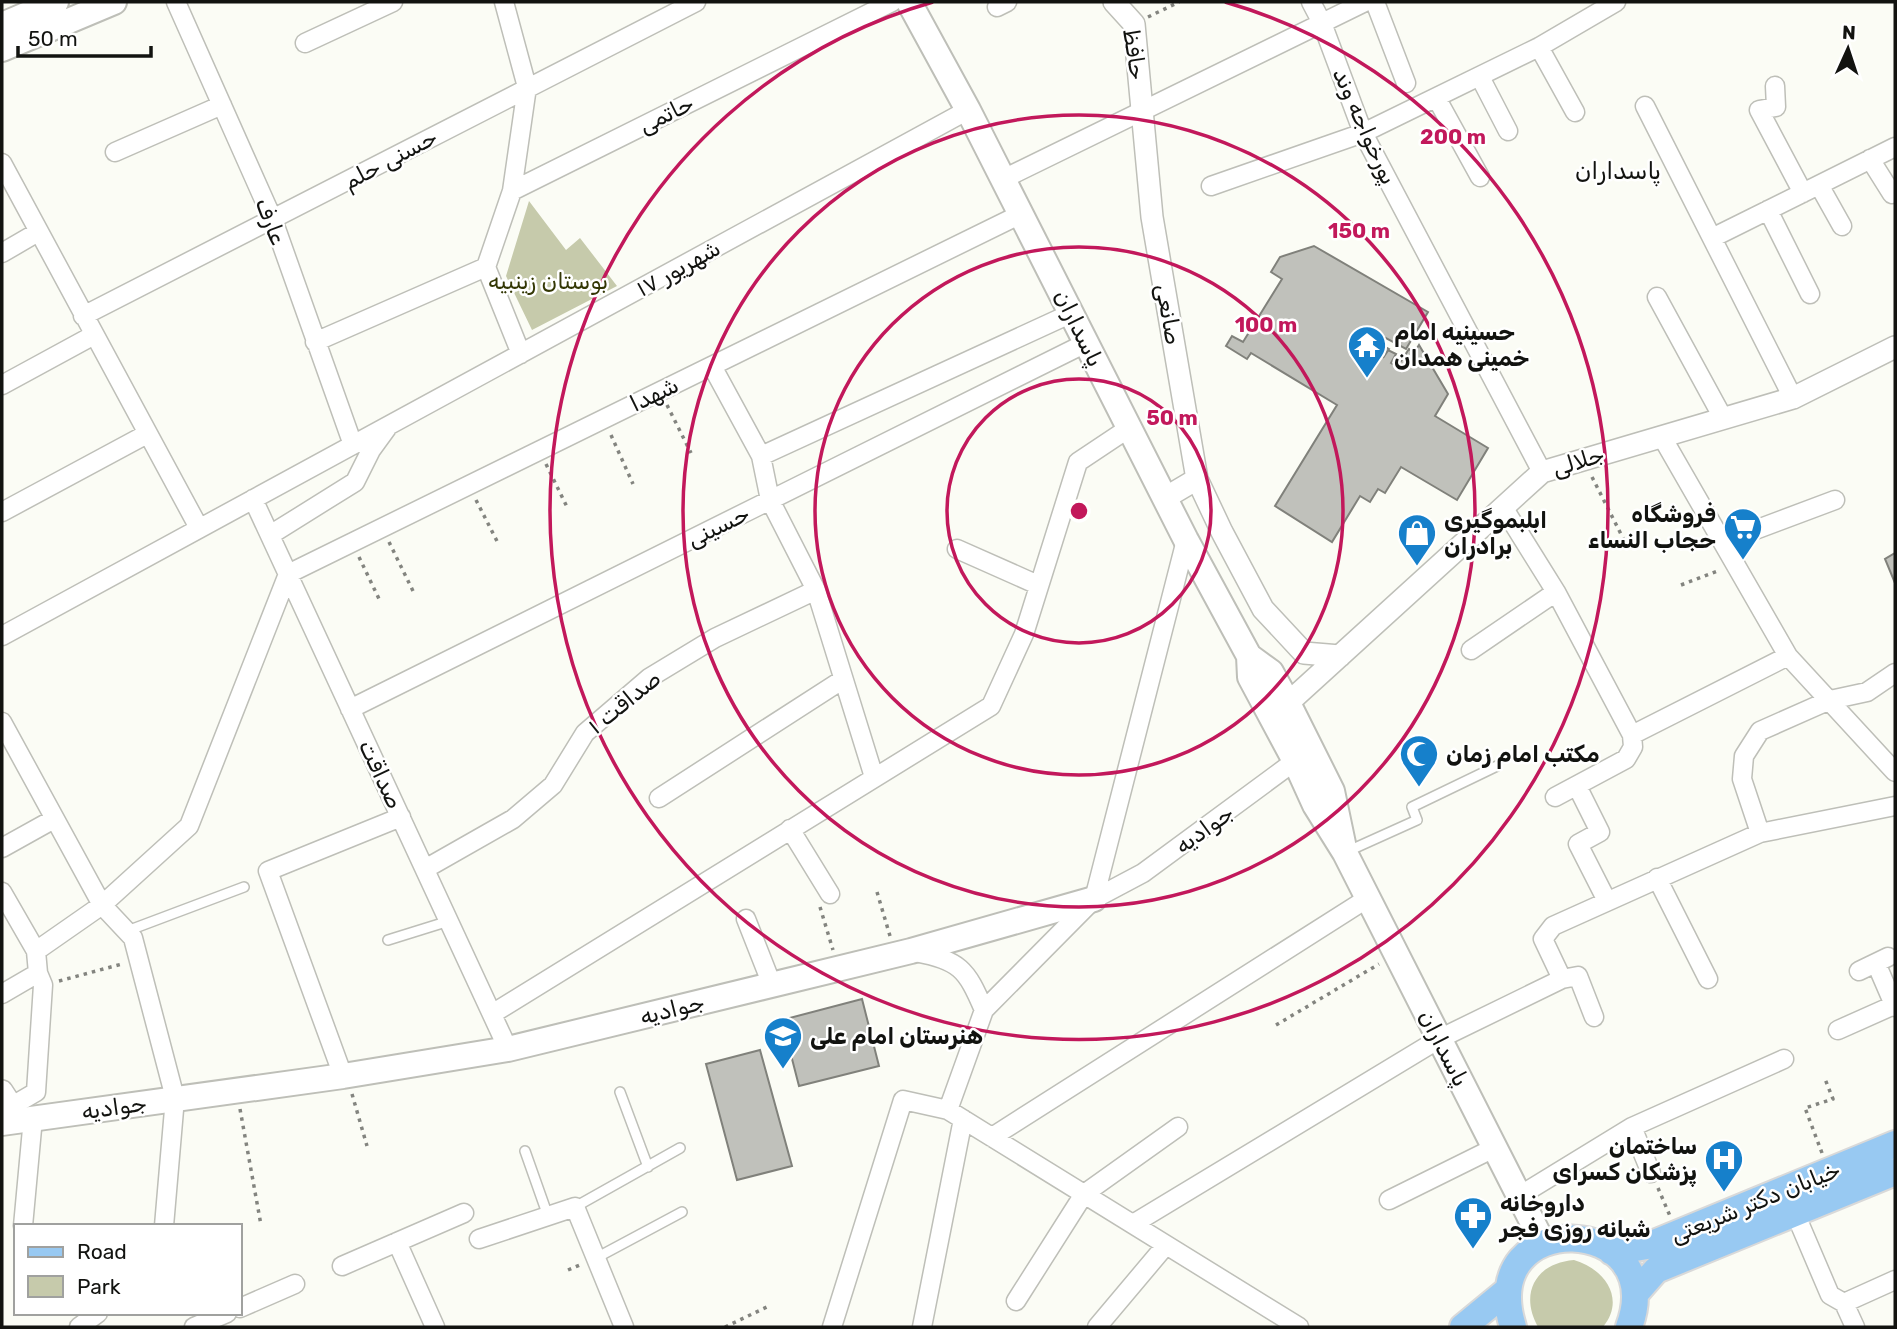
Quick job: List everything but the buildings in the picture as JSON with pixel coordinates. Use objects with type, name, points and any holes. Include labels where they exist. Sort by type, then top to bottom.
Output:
[{"type":"main road","points":[[2,25],[57,2]]},
{"type":"main road","points":[[2,49],[114,2]]},
{"type":"main road","name":"پاسداران","points":[[909,2],[968,110],[1186,540],[1249,656],[1270,672],[1288,704],[1332,792],[1345,853]]},
{"type":"main road","name":"پاسداران","points":[[1249,656],[1250,677],[1296,761],[1315,805],[1345,853],[1543,1244]]},
{"type":"main road","name":"جوادیه","points":[[14,1111],[175,1098],[345,1076],[508,1049],[903,953],[1094,899]]},
{"type":"main road","name":"خیابان دکتر شریعتی","points":[[1612,1252],[1647,1246],[1895,1144]]},
{"type":"main road","name":"خیابان دکتر شریعتی","points":[[1635,1294],[1656,1270],[1895,1172]]},
{"type":"main road","points":[[1513,1327],[1508,1310],[1508,1290],[1515,1271],[1527,1255],[1543,1244],[1560,1238],[1578,1237],[1596,1242],[1623,1263],[1635,1294],[1634,1313],[1629,1327]]},
{"type":"main road","points":[[1463,1327],[1508,1290]]},
{"type":"street","name":"عارف","points":[[176,2],[272,220],[353,444]]},
{"type":"street","points":[[305,43],[393,2]]},
{"type":"street","points":[[504,2],[527,87],[512,191],[486,267],[521,354]]},
{"type":"street","name":"حسنی حلم","points":[[83,316],[696,2]]},
{"type":"street","name":"حاتمی","points":[[512,191],[892,2]]},
{"type":"street","name":"حافظ","points":[[1114,2],[1134,24],[1143,112]]},
{"type":"street","name":"پورخواجه وند","points":[[1311,2],[1322,23],[1363,134],[1542,472]]},
{"type":"street","points":[[1003,178],[1365,2]]},
{"type":"street","points":[[1375,2],[1406,83]]},
{"type":"street","points":[[1211,186],[1363,134],[1539,47],[1616,2]]},
{"type":"street","points":[[1539,47],[1575,112]]},
{"type":"street","points":[[1480,77],[1508,131]]},
{"type":"street","points":[[1775,86],[1776,107],[1759,110],[1811,189],[1842,226]]},
{"type":"street","points":[[1437,99],[1480,177]]},
{"type":"street","points":[[115,152],[222,105]]},
{"type":"street","points":[[1645,106],[1793,398]]},
{"type":"street","name":"۱۷ شهریور","points":[[2,635],[968,110]]},
{"type":"street","name":"صانعی","points":[[1143,112],[1152,217],[1197,478],[1263,609],[1304,653],[1340,656]]},
{"type":"street","points":[[1712,238],[1895,147]]},
{"type":"street","points":[[1870,159],[1892,194]]},
{"type":"street","points":[[2,163],[199,528]]},
{"type":"street","points":[[1768,211],[1810,294]]},
{"type":"street","name":"شهدا","points":[[288,574],[1021,214]]},
{"type":"street","points":[[2,253],[38,232]]},
{"type":"street","points":[[315,342],[486,267]]},
{"type":"street","points":[[1657,297],[1723,418]]},
{"type":"street","points":[[761,456],[1072,313]]},
{"type":"street","points":[[2,385],[94,335]]},
{"type":"street","name":"حسینی","points":[[350,709],[1086,343]]},
{"type":"street","name":"جلالی","points":[[1288,704],[1542,472],[1793,398],[1895,347]]},
{"type":"street","points":[[712,366],[761,456],[770,500],[816,590],[874,777]]},
{"type":"street","name":"۱۷ شهریور","points":[[270,535],[355,482],[371,450],[389,425]]},
{"type":"street","points":[[492,1014],[991,706],[1024,634],[1078,462],[1129,428]]},
{"type":"street","points":[[2,512],[147,434]]},
{"type":"street","points":[[1662,436],[1788,656],[1895,772]]},
{"type":"street","points":[[1165,498],[1197,478]]},
{"type":"street","name":"صداقت","points":[[253,499],[508,1049]]},
{"type":"street","points":[[1723,542],[1835,500]]},
{"type":"street","points":[[1503,507],[1556,592],[1632,735],[1633,747],[1626,759],[1555,797]]},
{"type":"street","points":[[922,1327],[955,1114],[984,1010],[1094,899],[1186,540]]},
{"type":"street","points":[[957,549],[1038,585]]},
{"type":"street","points":[[36,951],[102,905],[189,825],[288,574]]},
{"type":"street","name":"صداقت ۱","points":[[425,869],[513,819],[553,785],[585,733],[649,678],[715,638],[816,590]]},
{"type":"street","points":[[1471,650],[1556,592]]},
{"type":"street","points":[[1632,735],[1788,656]]},
{"type":"street","points":[[1760,833],[1742,779],[1744,756],[1760,731],[1830,700],[1867,692],[1895,673]]},
{"type":"street","points":[[659,798],[842,680]]},
{"type":"street","points":[[5,734],[102,905],[133,938],[175,1098],[164,1224]]},
{"type":"street","name":"جوادیه","points":[[1094,899],[1143,873],[1296,761]]},
{"type":"street","points":[[1577,786],[1600,832],[1578,844],[1607,901]]},
{"type":"street","points":[[1562,979],[1543,939],[1553,926],[1760,833],[1895,806]]},
{"type":"street","points":[[345,1076],[268,871],[401,817]]},
{"type":"street","points":[[2,848],[54,819]]},
{"type":"street","points":[[790,829],[824,898]]},
{"type":"street","points":[[1657,878],[1708,979]]},
{"type":"street","points":[[2,892],[36,951],[41,979],[36,1092],[14,1111],[23,1224]]},
{"type":"street","points":[[992,1137],[1368,898]]},
{"type":"street","points":[[746,919],[772,985]]},
{"type":"street","points":[[903,953],[941,957],[960,967],[973,984],[984,1010]]},
{"type":"street","points":[[1838,1030],[1895,1006],[1882,960],[1859,971]]},
{"type":"street","points":[[1133,1224],[1439,1039],[1562,979],[1578,975],[1594,1017]]},
{"type":"street","points":[[2,994],[41,979]]},
{"type":"street","points":[[1519,1196],[1632,1128],[1784,1059]]},
{"type":"street","points":[[832,1327],[903,1100],[955,1114],[1299,1327]]},
{"type":"street","points":[[1016,1301],[1084,1194],[1178,1127]]},
{"type":"street","points":[[1632,1128],[1651,1173]]},
{"type":"street","points":[[1389,1200],[1494,1148]]},
{"type":"street","points":[[478,1239],[575,1208],[624,1327]]},
{"type":"street","points":[[342,1266],[464,1213]]},
{"type":"street","points":[[1795,1213],[1830,1295],[1844,1303],[1856,1327]]},
{"type":"street","points":[[397,1242],[435,1327]]},
{"type":"street","points":[[1097,1327],[1166,1245]]},
{"type":"street","points":[[1844,1303],[1895,1280]]},
{"type":"street","points":[[242,1307],[295,1284]]},
{"type":"street","points":[[79,1327],[95,1315]]},
{"type":"street","points":[[194,1327],[222,1315]]},
{"type":"lane","points":[[1345,853],[1417,820],[1412,807],[1497,766]]},
{"type":"lane","points":[[127,932],[244,887]]},
{"type":"lane","points":[[388,940],[449,921]]},
{"type":"lane","points":[[620,1092],[648,1167]]},
{"type":"lane","points":[[575,1208],[680,1148]]},
{"type":"lane","points":[[525,1150],[548,1216]]},
{"type":"lane","points":[[596,1258],[682,1212]]},
{"type":"path","points":[[1134,24],[1180,2]]},
{"type":"path","points":[[660,391],[691,453]]},
{"type":"path","points":[[604,419],[633,484]]},
{"type":"path","points":[[540,450],[568,509]]},
{"type":"path","points":[[1583,460],[1625,542]]},
{"type":"path","points":[[468,485],[499,545]]},
{"type":"path","points":[[382,528],[414,593]]},
{"type":"path","points":[[352,543],[380,601]]},
{"type":"path","points":[[1681,586],[1735,564]]},
{"type":"path","points":[[877,891],[903,953]]},
{"type":"path","points":[[824,898],[838,969]]},
{"type":"path","points":[[1276,1025],[1396,954]]},
{"type":"path","points":[[41,979],[139,960]]},
{"type":"path","points":[[345,1076],[367,1146]]},
{"type":"path","points":[[1825,1079],[1833,1099],[1805,1108],[1830,1171]]},
{"type":"path","points":[[236,1090],[261,1225]]},
{"type":"path","points":[[1651,1173],[1677,1234]]},
{"type":"path","points":[[725,1327],[768,1306]]},
{"type":"green space","name":"بوستان زینبیه","points":[[529,201],[566,250],[580,238],[617,286],[532,330],[506,276]]},
{"type":"green space","points":[[1574,1260],[1595,1270],[1609,1286],[1613,1306],[1610,1316],[1603,1327],[1538,1327],[1530,1303],[1535,1282],[1550,1267]]},
{"type":"place","name":"حسینیه امام خمینی همدان","points":[[1367,379]]},
{"type":"place","name":"فروشگاه حجاب النساء","points":[[1743,561]]},
{"type":"place","name":"ابلبموگیری برادران","points":[[1417,567]]},
{"type":"place","name":"مکتب امام زمان","points":[[1419,788]]},
{"type":"place","name":"هنرستان امام علی","points":[[783,1070]]},
{"type":"place","name":"ساختمان پزشکان کسرای","points":[[1724,1193]]},
{"type":"place","name":"داروخانه شبانه روزی فجر","points":[[1473,1250]]},
{"type":"district","name":"پاسداران","points":[[1618,171]]}]
